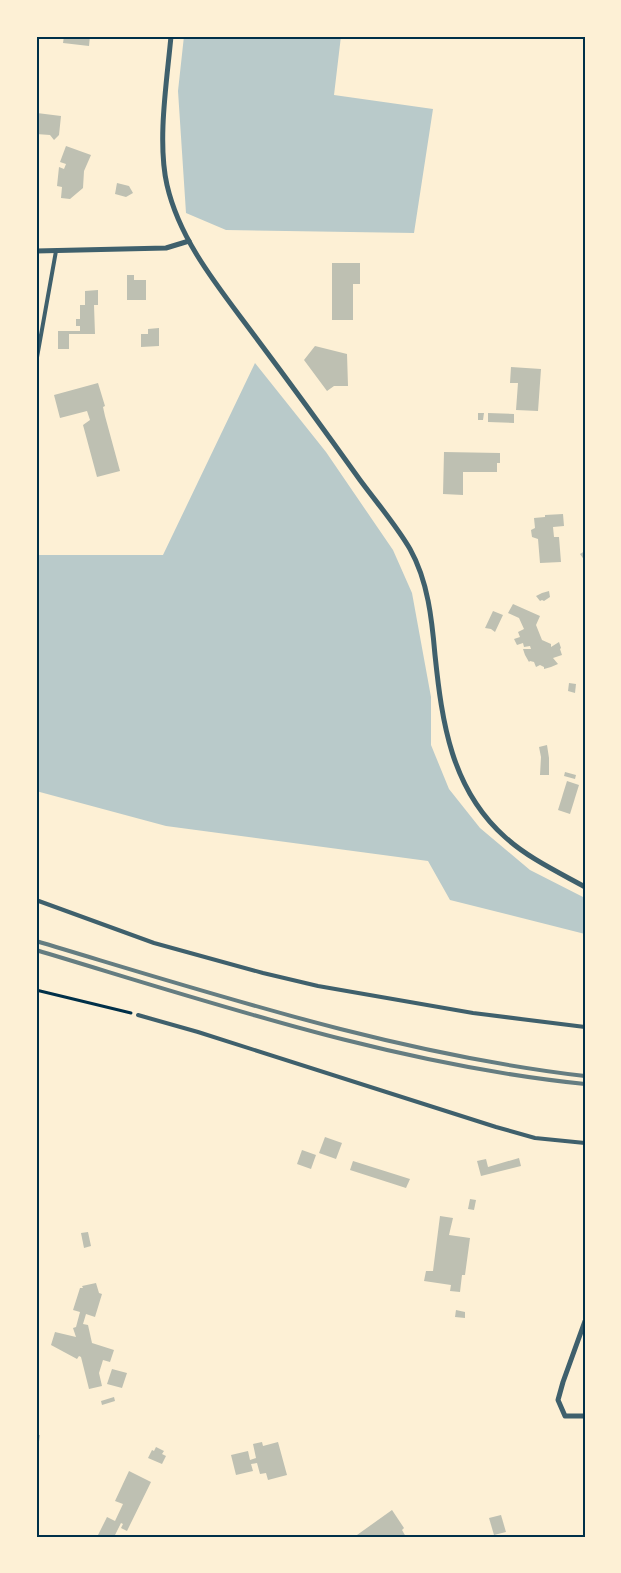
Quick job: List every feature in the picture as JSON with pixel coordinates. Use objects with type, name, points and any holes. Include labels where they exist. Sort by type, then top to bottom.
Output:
[{"type":"street","points":[[171,36],[162,146],[166,182],[174,211],[189,241],[214,282],[302,399],[410,550],[422,578],[432,619],[441,707],[449,745],[459,772],[473,798],[489,821],[505,838],[538,861],[585,887]]},
{"type":"street","points":[[36,251],[166,248],[189,241]]},
{"type":"street","points":[[585,1321],[558,1400],[564,1416],[585,1416]]},
{"type":"lane","points":[[36,363],[56,251]]},
{"type":"lane","points":[[36,900],[154,943],[318,986],[473,1013],[585,1028]]},
{"type":"lane","points":[[138,1015],[198,1032],[496,1127],[535,1138],[585,1143]]},
{"type":"path","points":[[36,990],[138,1015]]},
{"type":"shaded area","points":[[184,36],[341,36],[334,95],[433,109],[414,233],[226,230],[186,213],[178,91]]},
{"type":"shaded area","points":[[255,363],[326,452],[393,550],[412,593],[431,697],[431,745],[449,789],[480,828],[530,870],[585,898],[585,934],[450,900],[428,861],[166,826],[36,791],[36,555],[163,555]]},
{"type":"building","points":[[64,36],[90,36],[89,46],[63,43]]},
{"type":"building","points":[[37,113],[61,116],[59,135],[54,140],[50,135],[36,134]]},
{"type":"building","points":[[66,146],[91,155],[84,171],[83,188],[70,199],[61,198],[62,187],[57,186],[59,167],[64,169],[66,164],[60,162]]},
{"type":"building","points":[[117,183],[129,186],[133,193],[126,197],[115,194]]},
{"type":"building","points":[[332,263],[360,263],[360,284],[353,284],[353,320],[332,320]]},
{"type":"building","points":[[127,275],[134,275],[134,280],[146,280],[146,300],[127,300]]},
{"type":"building","points":[[98,290],[98,305],[94,305],[95,334],[69,334],[69,349],[58,349],[58,331],[80,331],[80,326],[76,326],[76,319],[80,319],[80,305],[85,305],[85,291]]},
{"type":"building","points":[[159,328],[159,346],[141,347],[141,334],[148,334],[148,329]]},
{"type":"building","points":[[315,346],[347,354],[348,386],[334,386],[327,391],[304,360]]},
{"type":"building","points":[[511,367],[541,369],[538,411],[516,410],[518,383],[510,383]]},
{"type":"building","points":[[98,383],[120,471],[97,477],[83,425],[90,420],[87,411],[60,418],[54,395]]},
{"type":"building","points":[[478,413],[484,413],[483,420],[478,420]]},
{"type":"building","points":[[488,413],[514,414],[514,423],[488,422]]},
{"type":"building","points":[[444,452],[500,453],[500,463],[497,463],[497,472],[463,472],[463,495],[443,494]]},
{"type":"building","points":[[563,514],[564,526],[553,527],[554,537],[559,537],[561,562],[540,563],[538,539],[532,537],[531,530],[535,528],[534,518]]},
{"type":"building","points":[[585,551],[585,561],[580,554]]},
{"type":"building","points":[[549,591],[550,597],[544,601],[540,601],[536,596],[542,593]]},
{"type":"building","points":[[513,604],[540,616],[536,625],[542,640],[551,644],[551,647],[559,642],[562,655],[553,658],[558,664],[544,669],[540,665],[536,667],[534,662],[529,662],[523,649],[531,649],[530,646],[524,647],[523,643],[517,645],[514,639],[520,637],[518,632],[524,629],[519,618],[508,613]]},
{"type":"building","points":[[493,611],[503,615],[495,632],[485,628]]},
{"type":"building","points":[[569,683],[576,684],[575,693],[568,691]]},
{"type":"building","points":[[547,745],[549,775],[540,775],[541,757],[539,747]]},
{"type":"building","points":[[565,772],[576,775],[575,779],[564,776]]},
{"type":"building","points":[[567,781],[579,785],[570,814],[558,810]]},
{"type":"building","points":[[325,1137],[342,1143],[336,1159],[319,1153]]},
{"type":"building","points":[[302,1150],[316,1155],[311,1169],[297,1164]]},
{"type":"building","points":[[519,1158],[521,1166],[481,1176],[477,1161],[486,1159],[488,1167]]},
{"type":"building","points":[[353,1161],[410,1179],[406,1188],[350,1170]]},
{"type":"building","points":[[470,1199],[476,1200],[474,1210],[468,1209]]},
{"type":"building","points":[[440,1216],[453,1218],[449,1235],[470,1238],[465,1275],[462,1275],[460,1292],[450,1291],[451,1285],[424,1281],[426,1271],[433,1271]]},
{"type":"building","points":[[88,1232],[91,1246],[84,1248],[81,1233]]},
{"type":"building","points":[[96,1283],[99,1293],[102,1294],[95,1317],[86,1314],[83,1324],[88,1325],[92,1343],[114,1350],[110,1362],[103,1360],[99,1373],[102,1386],[89,1389],[81,1357],[79,1356],[77,1359],[51,1345],[55,1332],[76,1337],[73,1328],[76,1327],[80,1312],[73,1310],[80,1288]]},
{"type":"building","points":[[456,1310],[465,1312],[465,1318],[455,1317]]},
{"type":"building","points":[[112,1369],[127,1373],[122,1388],[107,1384]]},
{"type":"building","points":[[114,1397],[115,1401],[102,1405],[101,1401]]},
{"type":"building","points":[[36,1435],[40,1435],[38,1448],[36,1448]]},
{"type":"building","points":[[262,1442],[263,1446],[278,1442],[287,1475],[268,1480],[266,1473],[260,1474],[257,1463],[251,1464],[253,1471],[236,1475],[231,1455],[248,1451],[250,1460],[256,1458],[253,1444]]},
{"type":"building","points":[[156,1447],[164,1451],[162,1454],[166,1456],[162,1464],[148,1458]]},
{"type":"building","points":[[129,1471],[151,1482],[127,1531],[121,1528],[123,1524],[121,1523],[114,1537],[97,1537],[107,1517],[115,1521],[123,1504],[115,1501]]},
{"type":"building","points":[[392,1510],[404,1528],[402,1530],[406,1537],[358,1537],[357,1535]]},
{"type":"building","points":[[501,1515],[506,1532],[494,1535],[489,1518]]},
{"type":"railway","points":[[36,941],[240,1002],[376,1038],[515,1066],[585,1076]]},
{"type":"railway","points":[[36,950],[239,1011],[376,1047],[445,1063],[585,1084]]}]
